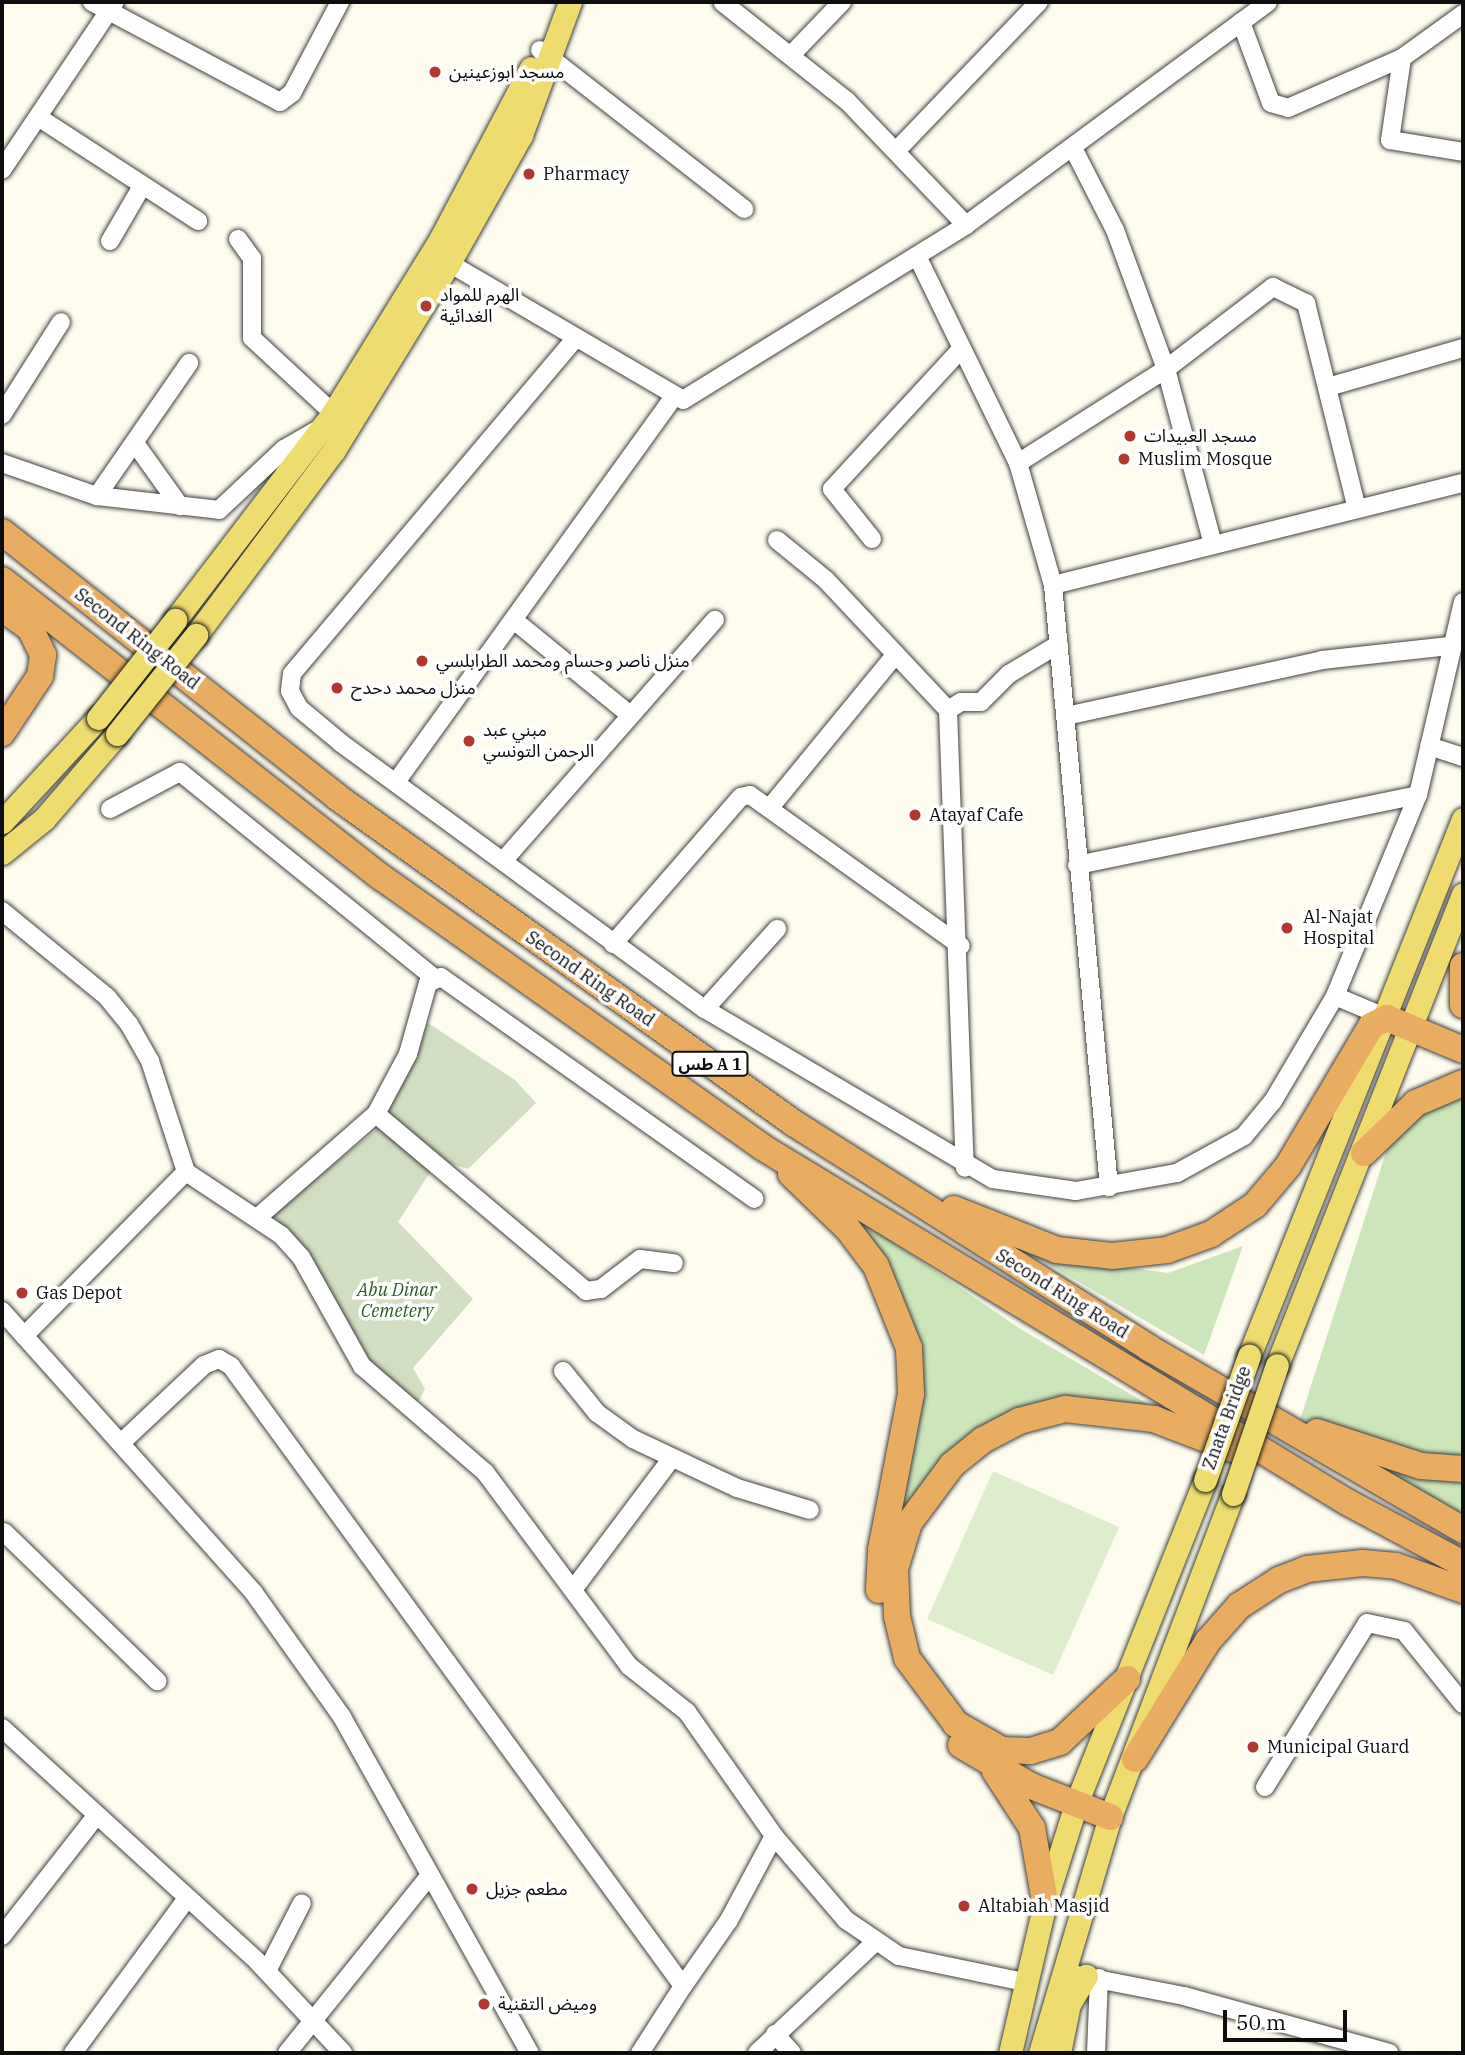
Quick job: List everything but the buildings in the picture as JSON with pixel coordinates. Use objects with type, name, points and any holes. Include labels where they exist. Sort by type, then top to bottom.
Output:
[{"type":"highway","name":"Second Ring Road","points":[[2,532],[348,805],[795,1124],[1248,1405],[1463,1530]]},
{"type":"highway","name":"Second Ring Road","points":[[2,580],[392,885],[762,1147],[1347,1502],[1463,1564]]},
{"type":"highway","points":[[2,608],[30,628],[43,655],[40,677],[2,733]]},
{"type":"highway","points":[[1463,966],[1463,1005]]},
{"type":"highway","points":[[795,1124],[877,1161],[969,1217],[1057,1250],[1112,1256],[1167,1250],[1211,1234],[1255,1205],[1288,1166],[1360,1039],[1399,1023],[1463,1050]]},
{"type":"highway","points":[[1364,1153],[1416,1103],[1463,1083]]},
{"type":"highway","points":[[762,1147],[848,1229],[896,1305],[909,1349],[911,1394],[881,1550],[879,1601],[892,1658],[919,1705],[992,1767],[1032,1828],[1045,1902]]},
{"type":"highway","points":[[1248,1405],[1421,1466],[1463,1469]]},
{"type":"highway","points":[[1127,1679],[1059,1742],[1002,1751],[956,1724],[907,1658],[895,1569],[909,1523],[952,1465],[983,1440],[1065,1409],[1114,1410],[1193,1432],[1347,1502]]},
{"type":"highway","points":[[1135,1759],[1208,1642],[1239,1606],[1279,1580],[1307,1569],[1363,1563],[1396,1566],[1463,1590]]},
{"type":"highway","points":[[992,1767],[1110,1817]]},
{"type":"main road","points":[[2,852],[44,819],[117,734],[196,635],[334,450],[449,263],[521,135],[561,2]]},
{"type":"main road","points":[[2,822],[98,718],[329,419],[441,238],[570,2]]},
{"type":"main road","points":[[1040,2053],[1059,1973],[1110,1817],[1135,1759],[1278,1365],[1364,1153],[1399,1023],[1463,819]]},
{"type":"main road","points":[[1399,1023],[1463,894]]},
{"type":"main road","name":"Znata Bridge","points":[[1010,2053],[1024,1982],[1045,1902],[1076,1804],[1205,1480],[1249,1356],[1399,1023]]},
{"type":"main road","points":[[1059,2053],[1069,2004],[1092,1977]]},
{"type":"street","points":[[92,2],[111,7],[280,102],[292,93],[340,2]]},
{"type":"street","points":[[722,2],[793,53],[897,150],[966,225]]},
{"type":"street","points":[[793,53],[842,2]]},
{"type":"street","points":[[897,150],[1039,2]]},
{"type":"street","points":[[449,263],[672,400],[694,397],[966,225],[1241,22],[1262,3]]},
{"type":"street","points":[[2,170],[111,7]]},
{"type":"street","points":[[1241,22],[1278,108],[1296,107],[1402,58],[1463,14]]},
{"type":"street","points":[[543,55],[744,209]]},
{"type":"street","points":[[1402,58],[1390,140],[1463,152]]},
{"type":"street","points":[[38,117],[141,188],[198,222]]},
{"type":"street","points":[[1073,148],[1115,230],[1166,369],[1212,541]]},
{"type":"street","points":[[110,241],[141,188]]},
{"type":"street","points":[[2,463],[97,496],[219,510],[284,449],[329,419],[252,338],[252,258],[238,239]]},
{"type":"street","points":[[917,256],[1018,463],[1053,584],[1077,865],[1110,1187]]},
{"type":"street","points":[[1018,463],[1166,369],[1273,287],[1306,303],[1357,509]]},
{"type":"street","points":[[2,415],[61,322]]},
{"type":"street","points":[[573,340],[292,674],[290,691],[299,708],[613,944],[705,1009],[965,1168],[1035,1190],[1110,1187],[1177,1173],[1244,1136],[1308,1047],[1335,996],[1418,795],[1448,646],[1463,602]]},
{"type":"street","points":[[1328,387],[1463,348]]},
{"type":"street","points":[[872,539],[832,489],[961,349]]},
{"type":"street","points":[[97,496],[137,446],[189,363]]},
{"type":"street","points":[[396,782],[515,621],[672,400]]},
{"type":"street","points":[[137,446],[180,506]]},
{"type":"street","points":[[1053,584],[1212,541],[1463,482]]},
{"type":"street","points":[[777,540],[895,654],[948,710],[961,946],[965,1168]]},
{"type":"street","points":[[503,862],[715,620]]},
{"type":"street","points":[[515,621],[629,715]]},
{"type":"street","points":[[948,710],[961,702],[981,702],[1009,674],[1059,644]]},
{"type":"street","points":[[1066,716],[1322,660],[1448,646]]},
{"type":"street","points":[[772,805],[895,654]]},
{"type":"street","points":[[1429,746],[1463,757]]},
{"type":"street","points":[[110,809],[180,772],[434,978],[441,977],[754,1199]]},
{"type":"street","points":[[1077,865],[1418,795]]},
{"type":"street","points":[[613,944],[741,797],[772,805],[961,946]]},
{"type":"street","points":[[2,911],[107,997],[129,1024],[150,1061],[186,1172],[257,1218],[301,1257],[362,1366],[485,1472],[575,1587],[629,1666],[687,1713],[774,1836],[846,1920],[874,1943],[911,1960],[1024,1982]]},
{"type":"street","points":[[705,1009],[777,929]]},
{"type":"street","points":[[257,1218],[376,1114],[408,1054],[434,978]]},
{"type":"street","points":[[1335,996],[1399,1023]]},
{"type":"street","points":[[376,1114],[586,1291],[601,1289],[640,1259],[674,1263]]},
{"type":"street","points":[[24,1336],[186,1172]]},
{"type":"street","points":[[2,1311],[121,1442],[270,1616],[342,1717],[530,2053]]},
{"type":"street","points":[[121,1442],[204,1365],[219,1359],[231,1366],[683,1986]]},
{"type":"street","points":[[563,1371],[597,1413],[671,1459],[810,1510]]},
{"type":"street","points":[[575,1587],[671,1459]]},
{"type":"street","points":[[3,1532],[157,1681]]},
{"type":"street","points":[[1265,1787],[1367,1623],[1385,1622],[1404,1631],[1463,1703]]},
{"type":"street","points":[[2,1728],[185,1901],[267,1971],[310,2024],[344,2053]]},
{"type":"street","points":[[2,1936],[96,1816]]},
{"type":"street","points":[[640,2053],[729,1920],[774,1836]]},
{"type":"street","points":[[287,2053],[430,1875]]},
{"type":"street","points":[[74,2053],[185,1901]]},
{"type":"street","points":[[267,1971],[302,1903]]},
{"type":"street","points":[[757,2053],[874,1943]]},
{"type":"street","points":[[1059,1973],[1092,1977],[1389,2053]]},
{"type":"street","points":[[1092,1977],[1096,2053]]},
{"type":"street","points":[[775,2034],[792,2053]]},
{"type":"green space","name":"Abu Dinar Cemetery","points":[[428,1023],[515,1080],[536,1103],[468,1169],[438,1160],[398,1222],[473,1299],[413,1368],[425,1389],[414,1409],[367,1365],[304,1252],[272,1214],[380,1127]]},
{"type":"green space","points":[[1463,1083],[1463,1528],[1291,1430],[1300,1420],[1396,1121]]},
{"type":"green space","points":[[811,1186],[1022,1330],[1193,1431],[1065,1409],[949,1469],[888,1592],[911,1394],[896,1305]]},
{"type":"green space","points":[[1243,1246],[1204,1355],[1031,1254],[1168,1273]]},
{"type":"green space","points":[[993,1471],[1119,1527],[1053,1675],[927,1619]]},
{"type":"place","name":"مسجد ابوزعينين","points":[[435,72]]},
{"type":"place","name":"Pharmacy","points":[[529,174]]},
{"type":"place","name":"الهرم للمواد الغدائية","points":[[426,306]]},
{"type":"place","name":"مسجد العبيدات","points":[[1130,436]]},
{"type":"place","name":"Muslim Mosque","points":[[1124,459]]},
{"type":"place","name":"منزل ناصر وحسام ومحمد الطرابلسي","points":[[422,661]]},
{"type":"place","name":"منزل محمد دحدح","points":[[337,688]]},
{"type":"place","name":"مبني عبد الرحمن التونسي","points":[[469,741]]},
{"type":"place","name":"Atayaf Cafe","points":[[915,815]]},
{"type":"place","name":"Al-Najat Hospital","points":[[1287,928]]},
{"type":"place","name":"Gas Depot","points":[[22,1293]]},
{"type":"place","name":"Municipal Guard","points":[[1253,1747]]},
{"type":"place","name":"مطعم جزيل","points":[[472,1889]]},
{"type":"place","name":"Altabiah Masjid","points":[[964,1906]]},
{"type":"place","name":"وميض التقنية","points":[[484,2004]]}]
